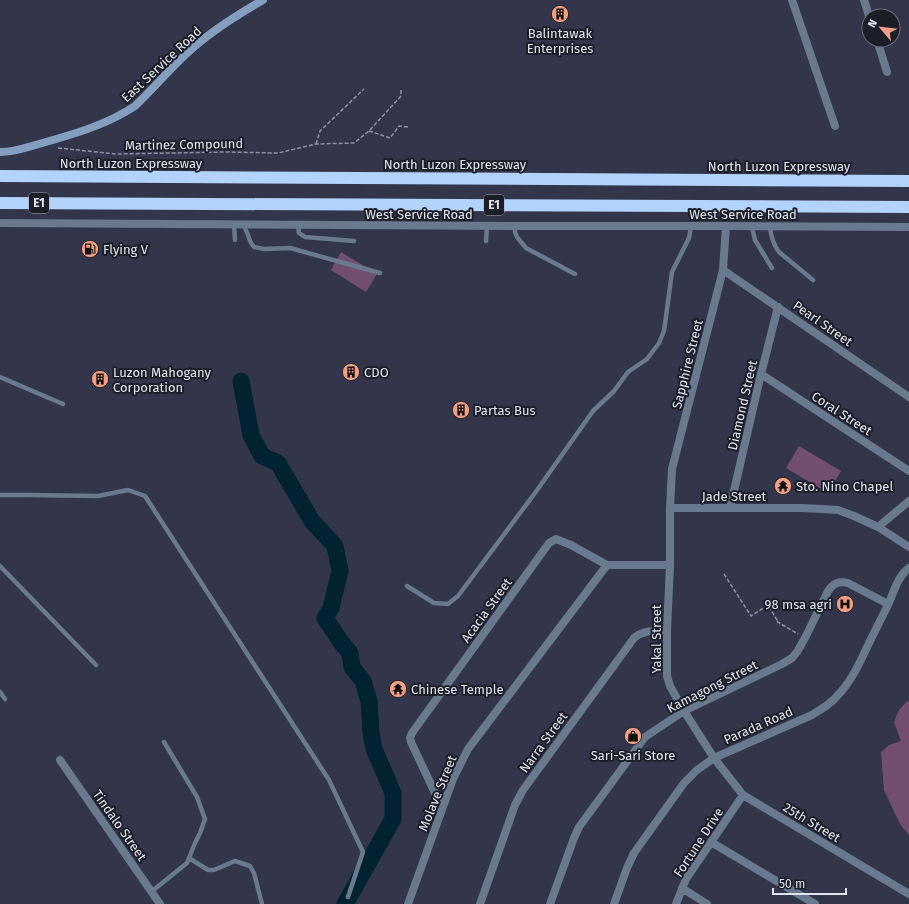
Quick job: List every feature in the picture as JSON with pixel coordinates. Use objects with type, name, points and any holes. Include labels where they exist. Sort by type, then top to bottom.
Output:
[{"type":"highway","name":"North Luzon Expressway","points":[[0,176],[909,181]]},
{"type":"highway","name":"E1","points":[[0,203],[909,207]]},
{"type":"main road","name":"East Service Road","points":[[0,152],[22,149],[63,137],[107,122],[126,112],[135,106],[185,55],[207,36],[223,24],[263,0]]},
{"type":"street","points":[[792,0],[835,126]]},
{"type":"street","points":[[880,48],[887,72]]},
{"type":"street","name":"West Service Road","points":[[0,223],[909,227]]},
{"type":"street","name":"Sapphire Street","points":[[670,508],[672,469],[723,270],[726,226]]},
{"type":"street","name":"Pearl Street","points":[[723,270],[909,397]]},
{"type":"street","name":"Diamond Street","points":[[730,508],[778,307]]},
{"type":"street","name":"Coral Street","points":[[761,374],[909,471]]},
{"type":"street","points":[[878,527],[909,501]]},
{"type":"street","name":"Jade Street","points":[[670,508],[803,508],[838,510],[878,527],[909,547]]},
{"type":"street","name":"Yakal Street","points":[[670,508],[667,676],[670,686],[684,711],[714,758]]},
{"type":"street","name":"Acacia Street","points":[[445,799],[435,793],[411,742],[410,738],[412,733],[549,543],[556,539],[562,541],[607,565],[670,565]]},
{"type":"street","name":"Molave Street","points":[[408,904],[445,799],[468,749],[607,565]]},
{"type":"street","name":"Parada Road","points":[[614,904],[634,852],[684,783],[697,770],[714,758],[812,715],[827,706],[838,695],[859,665],[899,579],[909,568]]},
{"type":"street","name":"Kamagong Street","points":[[550,904],[574,838],[580,827],[645,737],[684,711],[792,658],[805,638],[828,591],[831,586],[836,583],[848,583],[888,604]]},
{"type":"street","name":"Narra Street","points":[[480,904],[515,804],[523,790],[634,638],[642,633],[667,630]]},
{"type":"street","name":"25th Street","points":[[714,758],[743,794],[909,894]]},
{"type":"street","name":"Tindalo Street","points":[[60,760],[160,904]]},
{"type":"street","name":"Fortune Drive","points":[[676,904],[686,879],[743,794]]},
{"type":"street","points":[[711,842],[816,904]]},
{"type":"street","points":[[682,888],[707,904]]},
{"type":"lane","points":[[234,225],[236,240]]},
{"type":"lane","points":[[244,225],[254,247],[264,249],[290,248],[380,273]]},
{"type":"lane","points":[[298,225],[299,233],[306,237],[354,241]]},
{"type":"lane","points":[[486,241],[487,226]]},
{"type":"lane","points":[[515,226],[517,237],[526,248],[575,274]]},
{"type":"lane","points":[[407,586],[434,603],[448,604],[458,596],[535,493],[593,411],[614,391],[628,372],[647,360],[659,343],[664,331],[672,272],[689,238],[691,226]]},
{"type":"lane","points":[[752,227],[755,240],[772,268]]},
{"type":"lane","points":[[770,227],[772,242],[779,252],[813,280]]},
{"type":"lane","points":[[909,227],[909,232]]},
{"type":"lane","points":[[0,377],[63,404]]},
{"type":"lane","points":[[0,495],[98,496],[128,490],[145,496],[329,780],[363,852],[348,897]]},
{"type":"lane","points":[[0,566],[96,665]]},
{"type":"lane","points":[[0,692],[5,699]]},
{"type":"lane","points":[[151,892],[187,863],[200,833],[204,819],[196,798],[164,742]]},
{"type":"lane","points":[[189,858],[208,870],[214,870],[235,860],[250,866],[254,873],[262,904]]},
{"type":"path","points":[[316,144],[320,131],[364,89]]},
{"type":"path","name":"Martinez Compound","points":[[58,148],[116,154],[226,152],[278,153],[316,144],[354,143],[369,131],[401,96],[400,89]]},
{"type":"path","points":[[369,131],[390,138],[399,126],[409,127]]},
{"type":"path","points":[[724,574],[751,616],[768,605],[777,620],[776,621],[801,636]]},
{"type":"shaded area","points":[[341,252],[377,274],[366,292],[331,270]]},
{"type":"shaded area","points":[[799,446],[841,471],[828,493],[786,468]]},
{"type":"shaded area","points":[[907,701],[909,702],[909,835],[900,824],[884,790],[881,752],[889,745],[901,741],[894,722],[899,710]]},
{"type":"waterway","points":[[241,381],[251,435],[262,456],[278,463],[312,521],[335,546],[340,571],[331,608],[325,618],[350,653],[352,667],[363,681],[369,701],[371,732],[374,749],[393,793],[393,819],[345,904]]},
{"type":"place","name":"Balintawak Enterprises","points":[[560,14]]},
{"type":"place","name":"Flying V","points":[[90,249]]},
{"type":"place","name":"CDO","points":[[351,372]]},
{"type":"place","name":"Luzon Mahogany Corporation","points":[[100,379]]},
{"type":"place","name":"Partas Bus","points":[[461,410]]},
{"type":"place","name":"Sto. Nino Chapel","points":[[783,486]]},
{"type":"place","name":"98 msa agri","points":[[845,604]]},
{"type":"place","name":"Chinese Temple","points":[[398,689]]},
{"type":"place","name":"Sari-Sari Store","points":[[633,736]]}]
